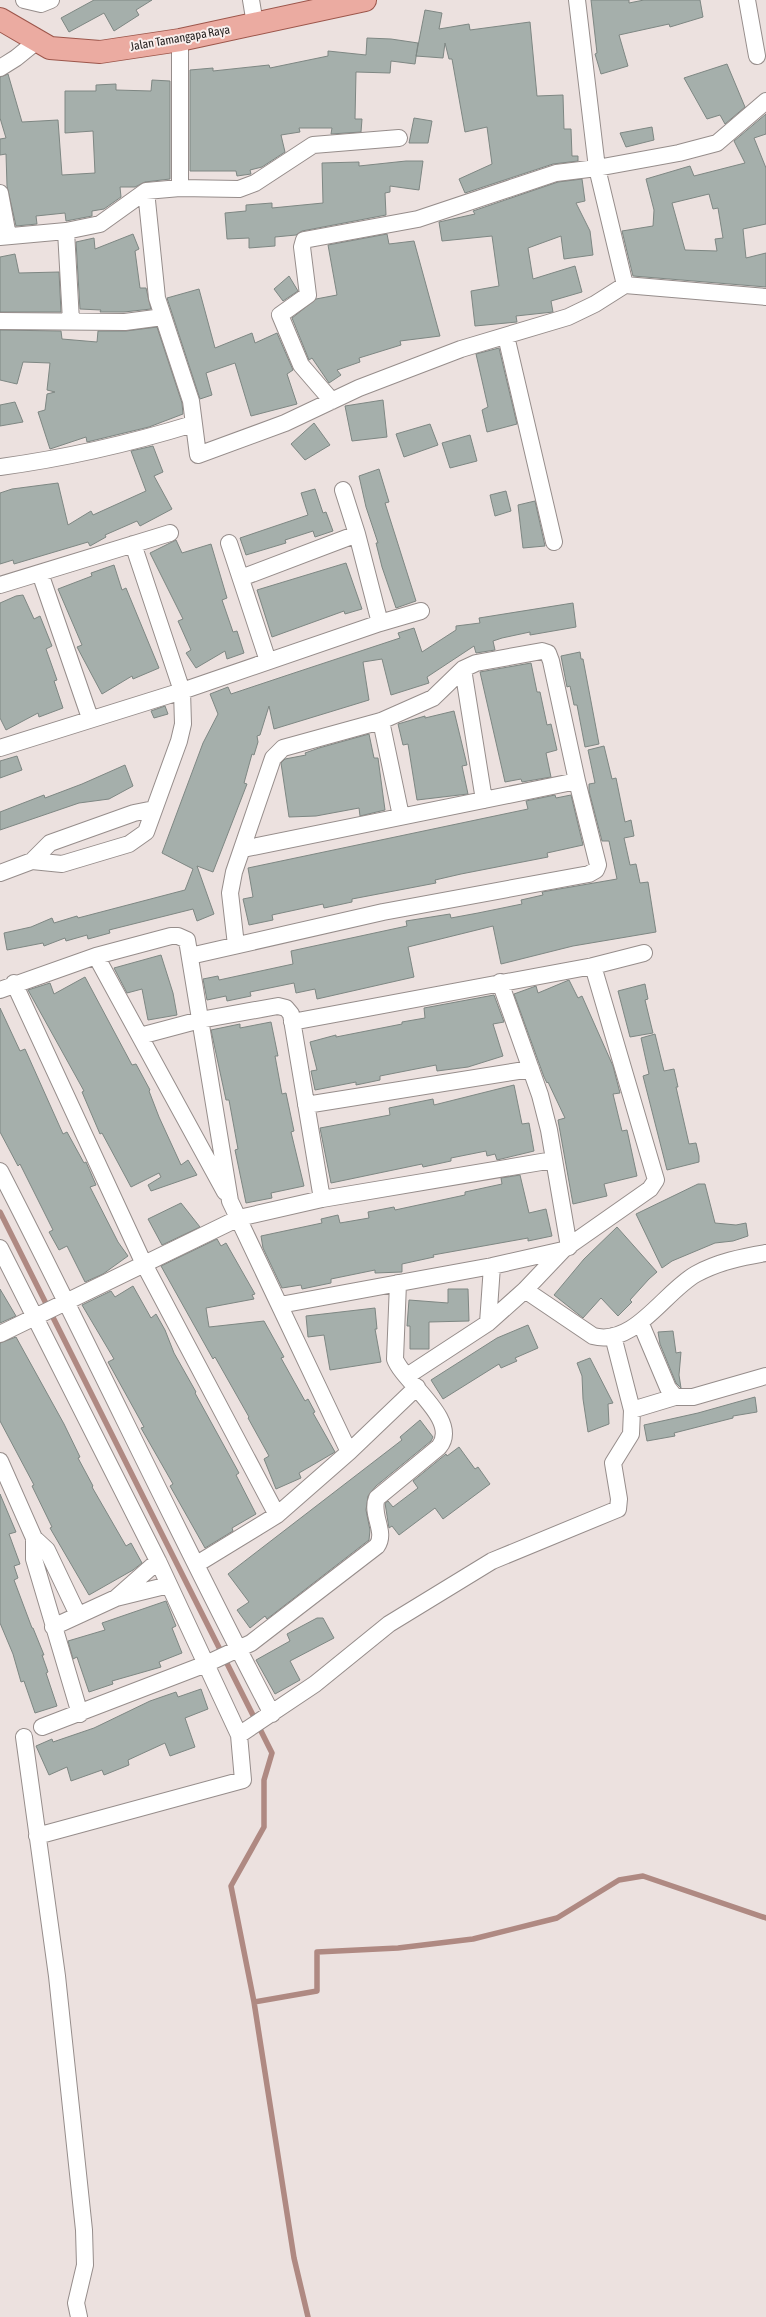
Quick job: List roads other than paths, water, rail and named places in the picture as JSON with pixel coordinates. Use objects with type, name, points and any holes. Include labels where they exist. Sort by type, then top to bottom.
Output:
[{"type":"main road","name":"Jalan Tamangapa Raya","points":[[0,18],[50,48],[100,52],[180,40],[354,1]]},
{"type":"street","points":[[24,0],[41,4],[51,0]]},
{"type":"street","points":[[251,0],[255,24]]},
{"type":"street","points":[[577,0],[597,168],[624,285]]},
{"type":"street","points":[[746,0],[757,56]]},
{"type":"street","points":[[180,40],[180,188]]},
{"type":"street","points":[[0,68],[16,58],[37,41]]},
{"type":"street","points":[[332,401],[301,365],[280,315],[308,295],[302,247],[304,240],[418,219],[550,175],[679,153],[717,143],[766,102]]},
{"type":"street","points":[[0,193],[4,237],[66,231],[100,224],[146,191],[180,188],[239,189],[255,183],[312,145],[399,138]]},
{"type":"street","points":[[146,191],[157,298],[192,402],[192,424],[196,452],[200,455],[285,423],[359,388],[461,349],[578,313],[624,285],[766,296]]},
{"type":"street","points":[[66,231],[71,321]]},
{"type":"street","points":[[0,321],[125,322],[163,318]]},
{"type":"street","points":[[506,336],[554,542]]},
{"type":"street","points":[[0,467],[57,459],[131,443],[192,424]]},
{"type":"street","points":[[343,490],[357,534],[380,623]]},
{"type":"street","points":[[0,585],[170,533]]},
{"type":"street","points":[[241,578],[357,534]]},
{"type":"street","points":[[229,543],[268,661]]},
{"type":"street","points":[[32,861],[62,864],[129,844],[146,832],[179,741],[182,724],[182,691],[133,544]]},
{"type":"street","points":[[40,573],[90,718]]},
{"type":"street","points":[[0,748],[90,718],[182,691],[380,623],[421,611]]},
{"type":"street","points":[[190,956],[383,912],[593,872],[598,865],[548,653],[542,651],[476,663],[463,669],[433,698],[381,721],[283,748],[276,753],[234,872],[230,893],[236,945]]},
{"type":"street","points":[[463,669],[484,800]]},
{"type":"street","points":[[381,721],[401,816]]},
{"type":"street","points":[[243,848],[577,781]]},
{"type":"street","points":[[0,873],[32,861],[50,843],[134,813],[154,809]]},
{"type":"street","points":[[230,1201],[187,940],[178,936],[171,936],[96,956],[7,987],[144,1264],[277,1515]]},
{"type":"street","points":[[292,1022],[592,966],[644,953]]},
{"type":"street","points":[[96,956],[239,1218],[258,1264],[280,1305],[349,1452]]},
{"type":"street","points":[[197,1564],[277,1515],[349,1452],[412,1382],[488,1323],[525,1290],[566,1249],[644,1195],[656,1180],[592,966]]},
{"type":"street","points":[[500,982],[531,1069],[549,1130],[566,1249]]},
{"type":"street","points":[[140,1036],[200,1020],[283,1006],[290,1011],[322,1199]]},
{"type":"street","points":[[306,1105],[531,1069]]},
{"type":"street","points":[[0,1334],[239,1218],[322,1199],[553,1160]]},
{"type":"street","points":[[0,1171],[67,1301],[238,1650],[272,1714]]},
{"type":"street","points":[[0,1248],[158,1561],[239,1735],[243,1780],[37,1836]]},
{"type":"street","points":[[280,1305],[492,1266],[566,1249]]},
{"type":"street","points":[[525,1290],[593,1336],[603,1338],[613,1336],[641,1324],[672,1291],[696,1274],[734,1259],[766,1253]]},
{"type":"street","points":[[488,1323],[492,1266]]},
{"type":"street","points":[[42,1727],[80,1714],[238,1650],[290,1615],[379,1543],[381,1537],[374,1507],[377,1498],[439,1447],[444,1438],[444,1428],[439,1418],[397,1365],[395,1359],[398,1283]]},
{"type":"street","points":[[641,1324],[668,1388],[675,1397]]},
{"type":"street","points":[[239,1735],[315,1684],[389,1624],[492,1561],[618,1509],[620,1499],[613,1463],[631,1434],[632,1410],[613,1336]]},
{"type":"street","points":[[632,1410],[675,1397],[693,1397],[766,1376]]},
{"type":"street","points":[[0,1461],[34,1538],[47,1550],[78,1615]]},
{"type":"street","points":[[34,1538],[34,1559],[80,1714]]},
{"type":"street","points":[[116,1598],[158,1561]]},
{"type":"street","points":[[54,1627],[116,1598],[169,1585]]},
{"type":"street","points":[[24,1737],[57,1976],[84,2230],[85,2266],[76,2303],[79,2317]]},
{"type":"waterway","points":[[0,1212],[272,1753],[264,1780],[264,1827],[231,1886],[254,2002],[294,2258],[308,2317]]},
{"type":"waterway","points":[[254,2002],[317,1991],[317,1952],[398,1948],[473,1939],[557,1918],[619,1880],[643,1876],[766,1918]]}]
